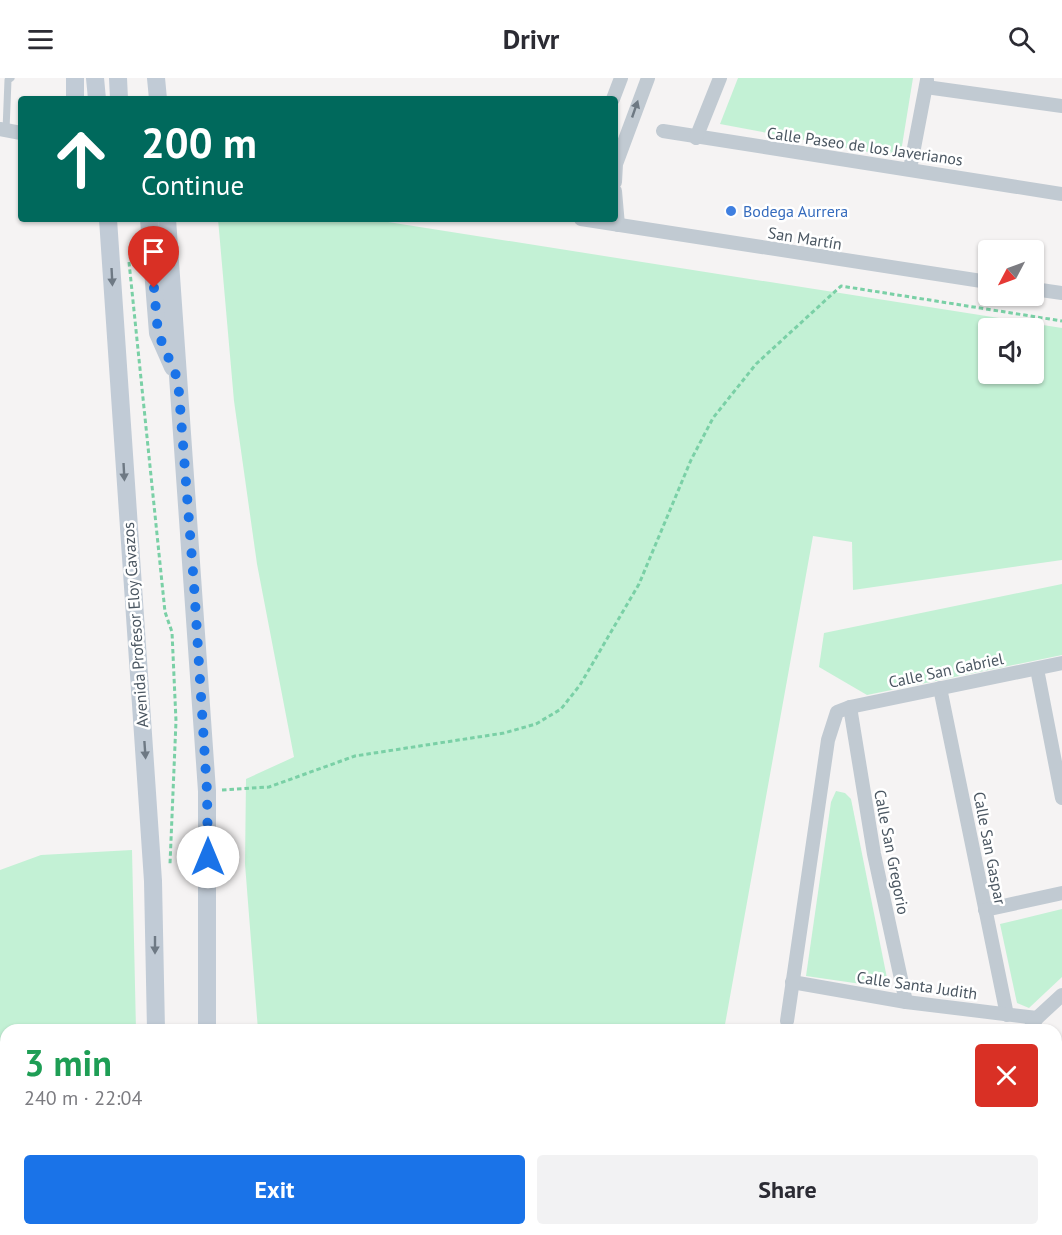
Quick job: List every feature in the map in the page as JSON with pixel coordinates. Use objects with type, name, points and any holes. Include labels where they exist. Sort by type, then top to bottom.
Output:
[{"type":"main road","points":[[75,78],[75,96]]},
{"type":"main road","points":[[95,78],[97,96]]},
{"type":"main road","points":[[118,78],[119,96]]},
{"type":"main road","points":[[148,222],[158,333],[178,380]]},
{"type":"main road","points":[[167,222],[207,791],[207,1024]]},
{"type":"main road","name":"Avenida Profesor Eloy Cavazos","points":[[111,224],[153,881],[156,1024]]},
{"type":"street","points":[[614,96],[621,78]]},
{"type":"street","points":[[618,159],[648,78]]},
{"type":"street","points":[[696,138],[720,78]]},
{"type":"street","points":[[910,169],[927,82],[1062,106]]},
{"type":"street","points":[[3,130],[18,133]]},
{"type":"street","name":"Calle Paseo de los Javerianos","points":[[663,131],[1062,194]]},
{"type":"street","name":"San Martín","points":[[599,222],[978,280]]},
{"type":"street","points":[[1044,290],[1062,293]]},
{"type":"street","name":"Calle San Gabriel","points":[[844,710],[1062,663]]},
{"type":"street","points":[[1037,669],[1062,798]]},
{"type":"street","name":"Calle San Gaspar","points":[[940,688],[1007,1014]]},
{"type":"street","points":[[787,1021],[828,740],[844,710]]},
{"type":"street","name":"Calle San Gregorio","points":[[844,710],[906,1002]]},
{"type":"street","points":[[986,910],[1062,892]]},
{"type":"street","name":"Calle Santa Judith","points":[[792,982],[906,1002],[1037,1018]]},
{"type":"street","points":[[1033,1024],[1037,1018],[1060,1000]]},
{"type":"lane","points":[[3,130],[8,80],[11,78]]},
{"type":"path","points":[[129,261],[165,612],[172,632],[176,740]]},
{"type":"path","points":[[207,791],[269,788],[355,756],[504,733],[536,724],[561,710],[580,685],[639,584],[691,460],[713,418],[756,364],[841,286],[1062,321]]},
{"type":"green space","points":[[738,78],[913,78],[900,158],[720,124]]},
{"type":"green space","points":[[218,222],[388,222],[998,318],[978,318],[978,384],[1044,384],[1044,325],[1062,328],[1062,560],[853,590],[852,542],[813,536],[725,1024],[258,1024],[245,864],[246,779],[294,757],[257,564],[234,401]]},
{"type":"green space","points":[[1062,584],[1062,655],[867,695],[819,667],[824,633]]},
{"type":"green space","points":[[836,791],[845,793],[851,799],[889,988],[806,976],[831,802]]},
{"type":"green space","points":[[132,850],[136,1024],[0,1024],[0,870],[41,855]]},
{"type":"green space","points":[[1062,909],[1062,977],[1029,1008],[1017,1003],[1000,924]]},
{"type":"place","name":"Bodega Aurrera","points":[[731,211]]},
{"type":"route","points":[[154,288],[158,333],[178,380],[207,791],[208,857]]}]
